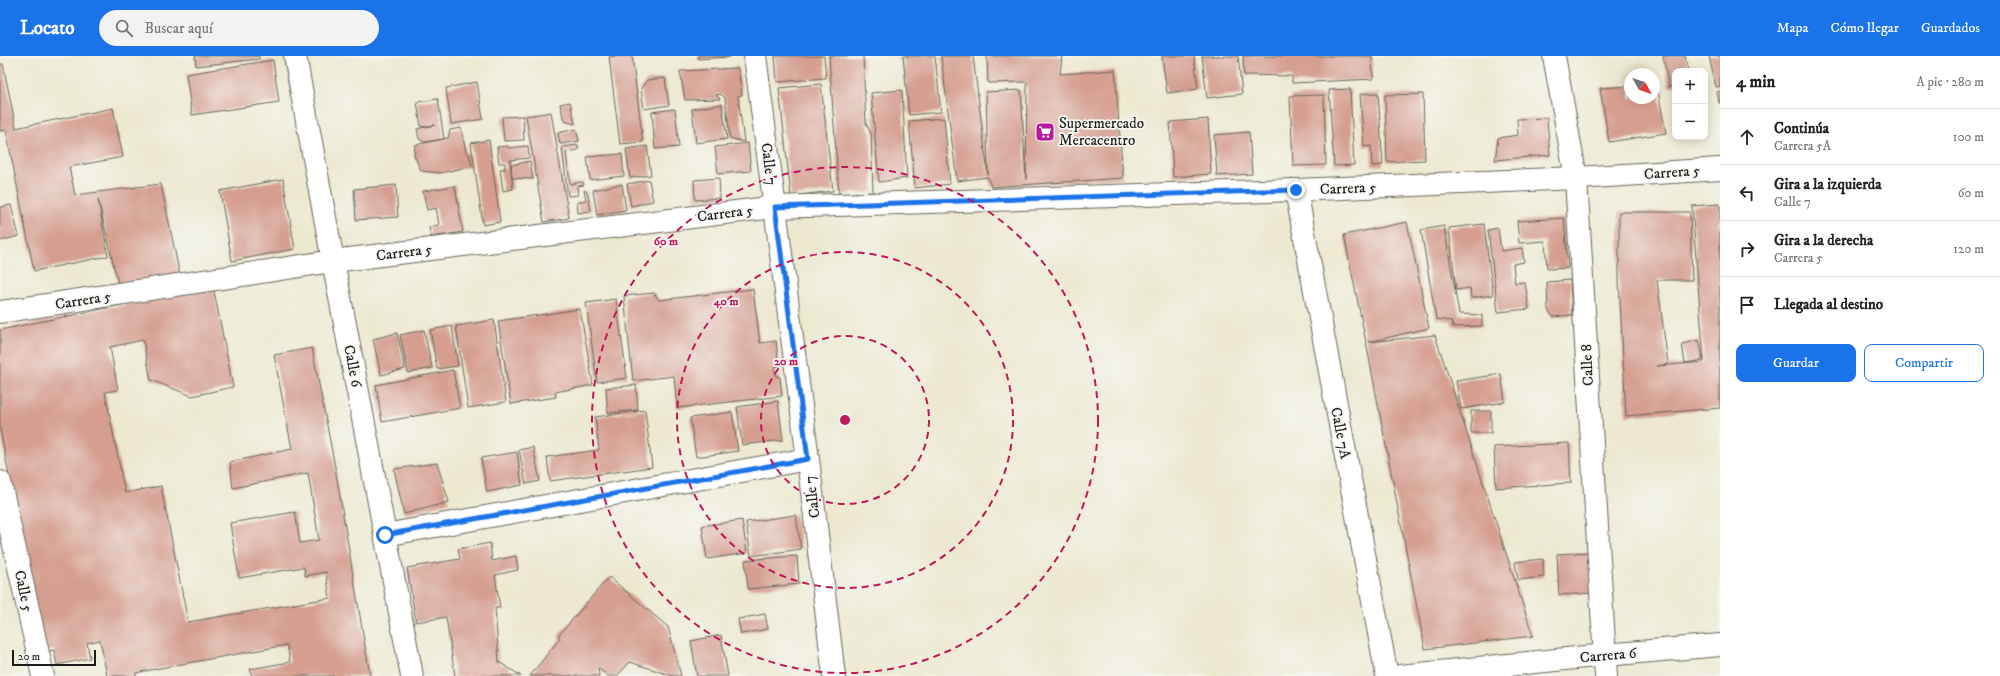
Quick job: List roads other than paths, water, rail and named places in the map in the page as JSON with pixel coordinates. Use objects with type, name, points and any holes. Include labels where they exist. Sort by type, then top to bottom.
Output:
[{"type":"street","name":"Calle 6","points":[[295,56],[412,676]]},
{"type":"street","name":"Calle 7","points":[[755,56],[808,459],[834,676]]},
{"type":"street","name":"Calle 8","points":[[1554,56],[1576,178],[1606,676]]},
{"type":"street","name":"Carrera 5","points":[[0,312],[333,261],[775,207],[1296,190],[1576,178],[1720,169]]},
{"type":"street","name":"Calle 7A","points":[[1296,190],[1387,676]]},
{"type":"street","points":[[385,535],[808,459]]},
{"type":"street","name":"Calle 5","points":[[0,482],[43,676]]},
{"type":"street","name":"Carrera 6","points":[[1400,676],[1720,645]]},
{"type":"place","name":"Supermercado Mercacentro","points":[[1045,132]]}]
